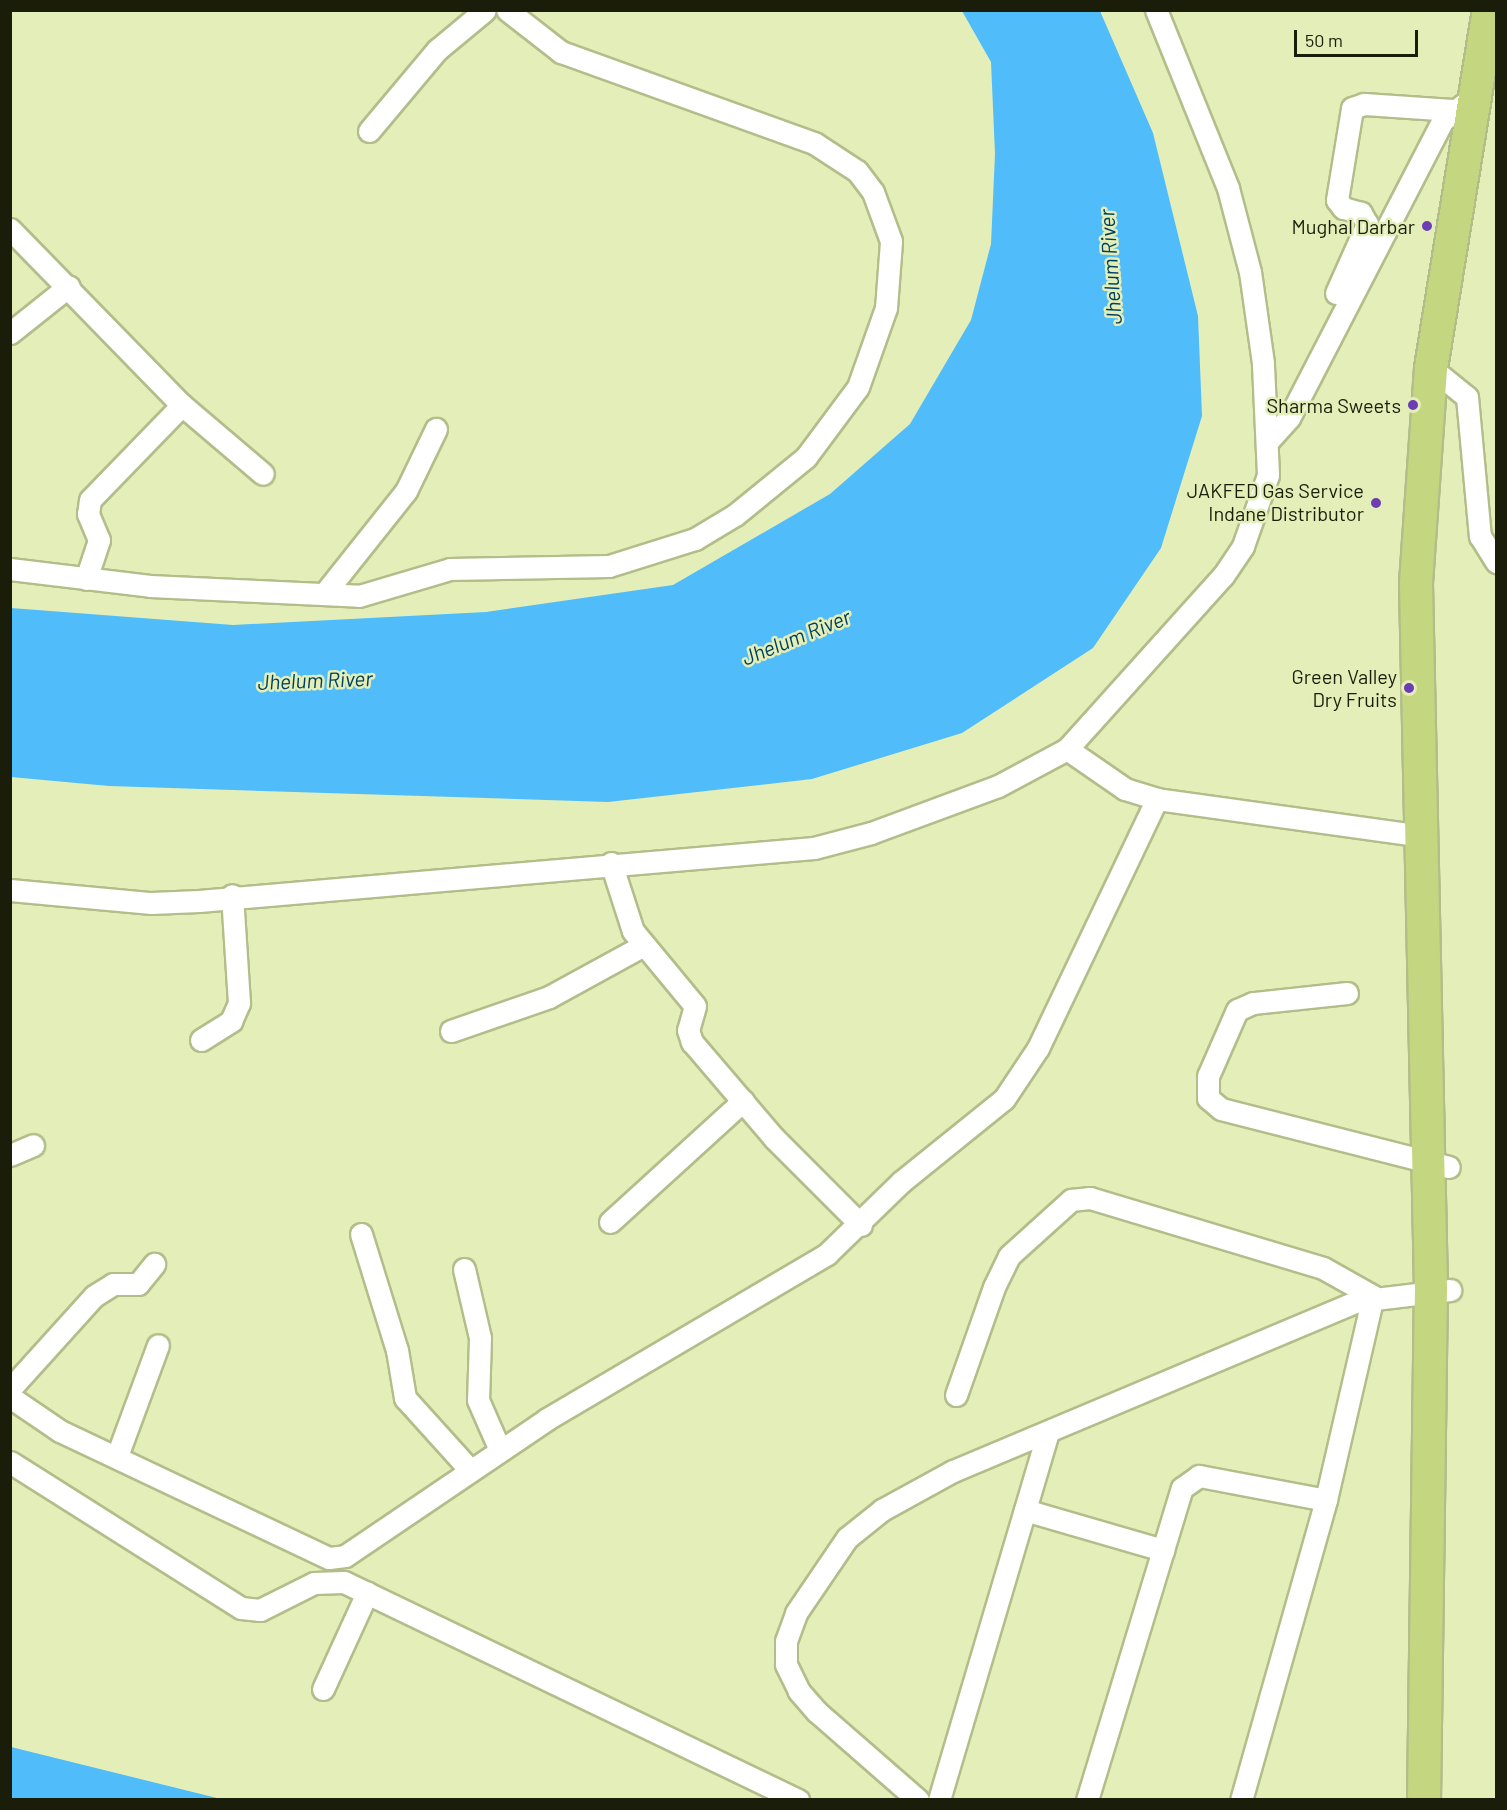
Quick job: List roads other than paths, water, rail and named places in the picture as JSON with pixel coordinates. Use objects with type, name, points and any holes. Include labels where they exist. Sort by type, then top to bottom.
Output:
[{"type":"highway","points":[[1439,1166],[1422,836],[1416,584],[1474,95],[1489,10]]},
{"type":"highway","points":[[1440,373],[1434,605],[1441,1289],[1443,1800]]},
{"type":"highway","points":[[1424,1800],[1441,1289]]},
{"type":"street","points":[[369,131],[437,50],[485,10]]},
{"type":"street","points":[[10,569],[86,579],[370,596],[414,577],[450,569],[609,566],[695,539],[735,515],[806,457],[858,387],[874,348],[892,272],[891,241],[884,214],[857,171],[814,143],[561,52],[507,10]]},
{"type":"street","points":[[10,890],[151,903],[611,863],[814,848],[871,833],[998,786],[1067,749],[1216,584],[1243,546],[1260,508],[1269,440],[1250,272],[1228,188],[1156,10]]},
{"type":"street","points":[[1269,440],[1289,418],[1432,141],[1474,95]]},
{"type":"street","points":[[1336,293],[1367,224],[1361,213],[1343,208],[1337,200],[1352,108],[1364,104],[1474,95]]},
{"type":"street","points":[[10,229],[69,286],[182,405],[263,474]]},
{"type":"street","points":[[10,333],[69,286]]},
{"type":"street","points":[[1440,373],[1467,397],[1472,413],[1480,536],[1497,562]]},
{"type":"street","points":[[86,579],[99,540],[88,514],[90,500],[182,405]]},
{"type":"street","points":[[324,594],[406,491],[436,429]]},
{"type":"street","points":[[1067,749],[1125,789],[1156,799],[1422,836]]},
{"type":"street","points":[[10,1397],[60,1431],[338,1558],[500,1450],[786,1282],[861,1225],[901,1182],[985,1117],[1023,1077],[1156,799]]},
{"type":"street","points":[[611,863],[626,917],[644,945],[695,1006],[689,1036],[743,1101],[861,1225]]},
{"type":"street","points":[[201,1040],[231,1021],[239,1004],[232,895]]},
{"type":"street","points":[[451,1030],[549,997],[644,945]]},
{"type":"street","points":[[1347,993],[1253,1003],[1237,1010],[1208,1076],[1208,1098],[1221,1109],[1439,1166]]},
{"type":"street","points":[[610,1222],[743,1101]]},
{"type":"street","points":[[10,1155],[33,1145]]},
{"type":"street","points":[[956,1395],[993,1287],[1009,1256],[1071,1200],[1090,1198],[1323,1268],[1373,1296]]},
{"type":"street","points":[[361,1234],[397,1350],[405,1398],[470,1470]]},
{"type":"street","points":[[10,1389],[94,1296],[113,1284],[138,1284],[154,1264]]},
{"type":"street","points":[[464,1269],[480,1338],[478,1400],[500,1450]]},
{"type":"street","points":[[918,1800],[799,1691],[786,1664],[786,1641],[796,1613],[847,1538],[882,1510],[953,1471],[1373,1296],[1441,1289]]},
{"type":"street","points":[[1241,1800],[1326,1500],[1373,1296]]},
{"type":"street","points":[[117,1456],[158,1345]]},
{"type":"street","points":[[939,1800],[1048,1433]]},
{"type":"street","points":[[10,1462],[241,1608],[260,1610],[328,1580],[368,1593],[798,1800]]},
{"type":"street","points":[[1087,1800],[1182,1488],[1190,1479],[1199,1476],[1326,1500]]},
{"type":"street","points":[[1025,1510],[1163,1550]]},
{"type":"street","points":[[323,1689],[368,1593]]},
{"type":"water","name":"Jhelum River","points":[[962,11],[1100,11],[1153,133],[1198,316],[1202,416],[1161,548],[1093,648],[962,733],[812,779],[608,802],[109,786],[11,777],[11,608],[233,625],[486,612],[673,585],[830,494],[910,424],[971,320],[991,244],[995,154],[991,62]]},
{"type":"water","points":[[11,1747],[221,1799],[11,1799]]},
{"type":"place","name":"Mughal Darbar","points":[[1427,226]]},
{"type":"place","name":"Sharma Sweets","points":[[1413,405]]},
{"type":"place","name":"JAKFED Gas Service Indane Distributor","points":[[1376,503]]},
{"type":"place","name":"Green Valley Dry Fruits","points":[[1409,688]]}]
